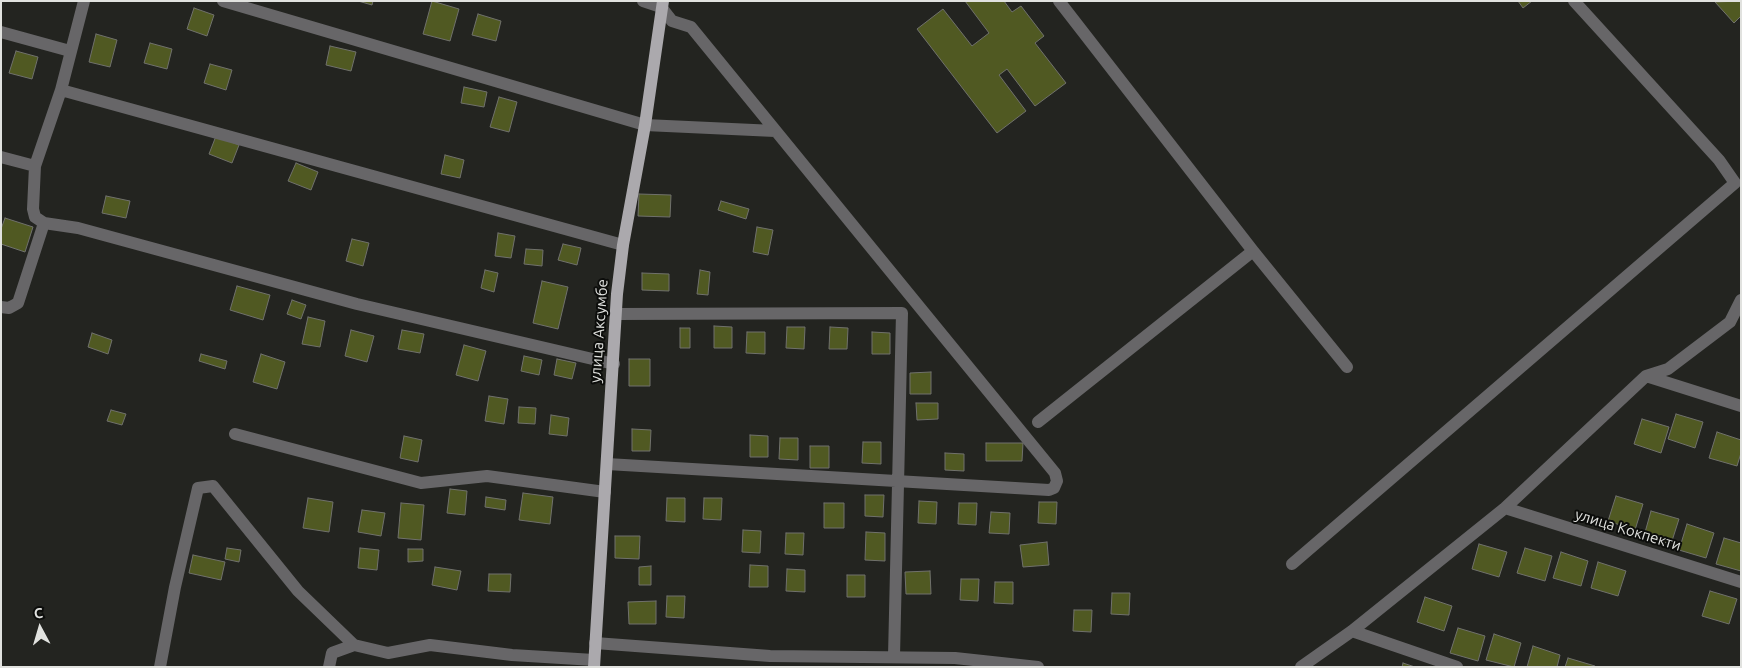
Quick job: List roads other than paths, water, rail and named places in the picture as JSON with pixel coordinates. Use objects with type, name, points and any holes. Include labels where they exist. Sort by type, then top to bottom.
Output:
[{"type":"main road","name":"улица Аксумбе","points":[[594,663],[622,245],[645,125],[662,4]]},
{"type":"street","points":[[84,1],[60,90],[35,166],[32,209],[35,217],[44,223],[78,228],[357,304],[549,347],[614,364]]},
{"type":"street","points":[[223,1],[645,125],[775,131]]},
{"type":"street","points":[[607,464],[1049,490],[1054,488],[1057,481],[1055,472],[690,27],[672,21],[662,4],[643,1]]},
{"type":"street","points":[[1059,1],[1253,251],[1347,367]]},
{"type":"street","points":[[1292,564],[1735,183],[1719,160],[1574,1]]},
{"type":"street","points":[[1,32],[70,51]]},
{"type":"street","points":[[60,90],[622,245]]},
{"type":"street","points":[[1,157],[35,166]]},
{"type":"street","points":[[1,307],[9,308],[18,303],[44,223]]},
{"type":"street","points":[[1038,422],[1253,251]]},
{"type":"street","points":[[1301,667],[1352,630],[1505,508],[1646,376],[1668,369],[1689,356],[1730,322],[1741,300]]},
{"type":"street","points":[[616,314],[902,313],[915,302]]},
{"type":"street","points":[[894,656],[902,313]]},
{"type":"street","points":[[1646,376],[1741,406]]},
{"type":"street","points":[[235,434],[421,483],[487,476],[605,492]]},
{"type":"street","points":[[160,667],[175,587],[198,488],[213,486],[298,591],[354,645],[388,653],[430,645],[512,656],[594,663]]},
{"type":"street","name":"улица Кокпекти","points":[[1505,508],[1741,582]]},
{"type":"street","points":[[1352,630],[1457,667]]},
{"type":"street","points":[[595,643],[770,661],[894,656],[1038,667]]},
{"type":"street","points":[[329,667],[332,652],[354,645]]}]
